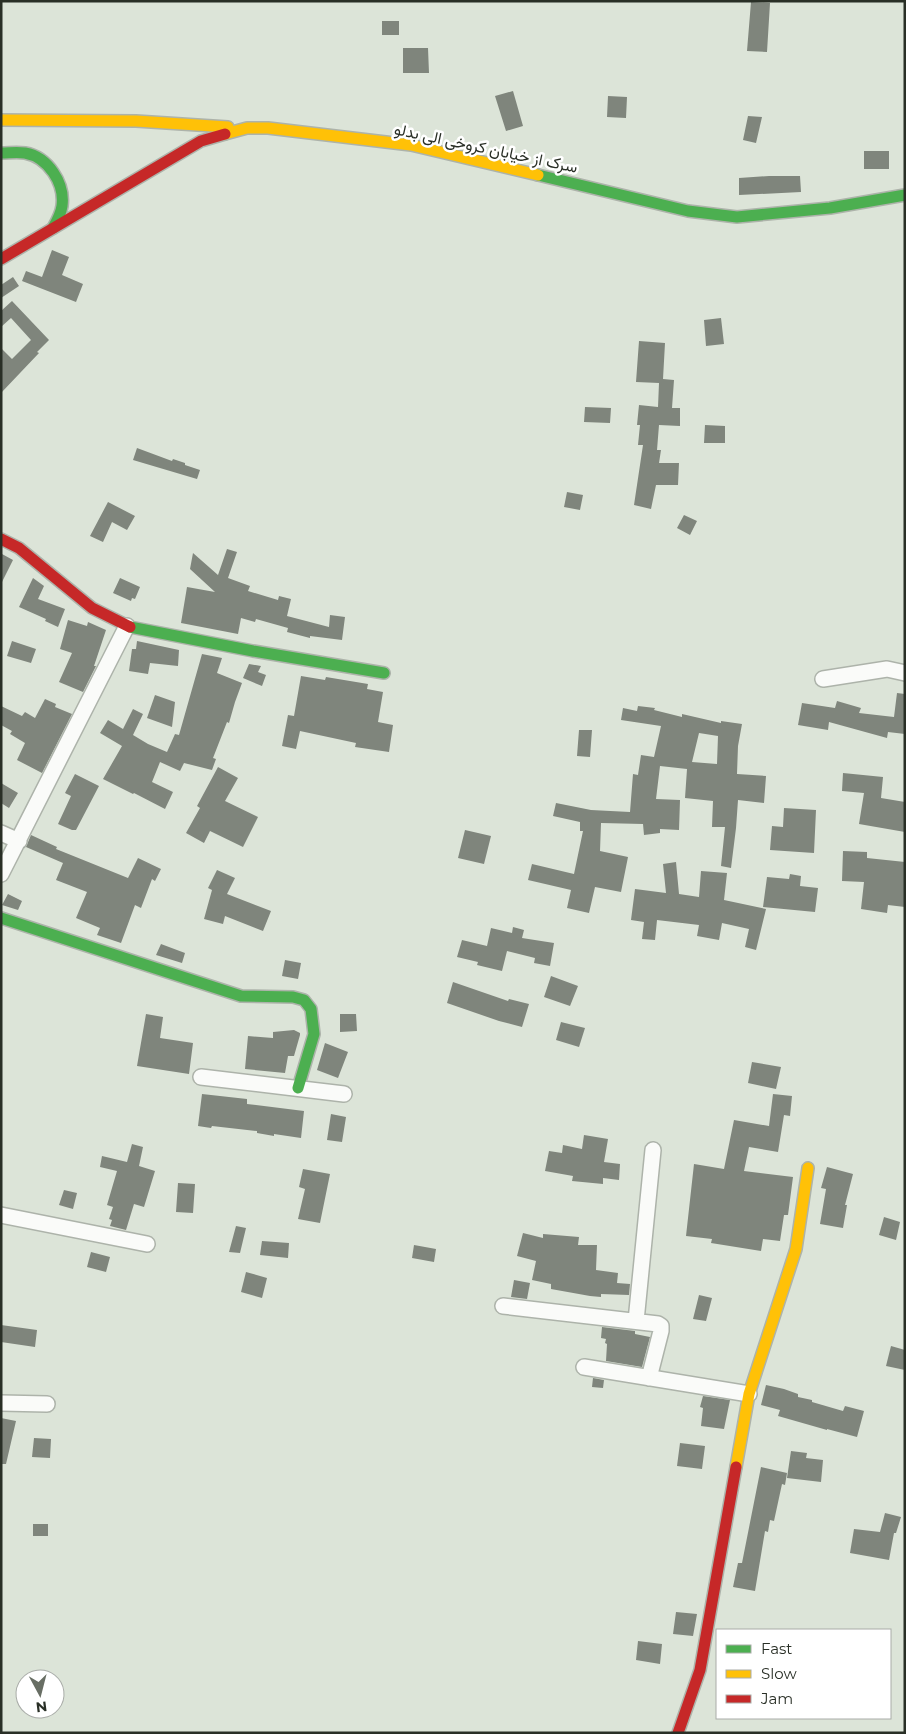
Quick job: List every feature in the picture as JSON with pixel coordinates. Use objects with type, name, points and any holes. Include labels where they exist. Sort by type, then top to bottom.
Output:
[{"type":"street","points":[[1,120],[136,121],[246,128]]},
{"type":"street","name":"سرک از خیابان کروخی الی بدلو","points":[[1,259],[201,141],[246,128],[268,128],[411,145],[688,211],[737,217],[830,208],[905,195]]},
{"type":"street","points":[[1,152],[26,153],[41,160],[54,172],[60,187],[62,201],[61,214],[53,228]]},
{"type":"street","points":[[1,538],[19,548],[92,608],[127,626],[253,651],[384,673]]},
{"type":"street","points":[[1,874],[127,626]]},
{"type":"street","points":[[823,679],[887,669],[905,674]]},
{"type":"street","points":[[1,832],[19,840]]},
{"type":"street","points":[[1,918],[241,996],[293,997],[304,1000],[311,1009],[314,1034],[298,1088]]},
{"type":"street","points":[[201,1077],[344,1094]]},
{"type":"street","points":[[636,1321],[653,1150]]},
{"type":"street","points":[[678,1733],[700,1670],[749,1394],[796,1248],[808,1168]]},
{"type":"street","points":[[1,1215],[147,1244]]},
{"type":"street","points":[[503,1306],[658,1324],[661,1326],[661,1330],[649,1378]]},
{"type":"street","points":[[584,1367],[749,1394]]},
{"type":"street","points":[[1,1402],[47,1404]]},
{"type":"building","points":[[751,2],[770,3],[767,52],[747,51]]},
{"type":"building","points":[[382,21],[399,21],[399,35],[382,35]]},
{"type":"building","points":[[403,48],[428,48],[429,73],[403,73]]},
{"type":"building","points":[[513,91],[523,126],[506,131],[495,96]]},
{"type":"building","points":[[608,96],[627,97],[626,118],[607,117]]},
{"type":"building","points":[[748,116],[762,117],[756,143],[743,140]]},
{"type":"building","points":[[864,151],[889,151],[889,169],[864,169]]},
{"type":"building","points":[[800,176],[801,192],[739,195],[739,178]]},
{"type":"building","points":[[52,250],[69,257],[62,275],[83,284],[76,302],[22,281],[26,271],[42,277]]},
{"type":"building","points":[[13,277],[19,286],[1,298],[1,285]]},
{"type":"building","points":[[12,301],[49,340],[1,393],[1,348],[12,359],[31,340],[11,318],[1,327],[1,311]]},
{"type":"building","points":[[721,318],[724,344],[706,346],[704,320]]},
{"type":"building","points":[[639,341],[665,343],[663,379],[674,380],[672,408],[680,408],[680,426],[659,425],[657,450],[661,450],[659,463],[679,463],[678,485],[656,485],[651,509],[634,505],[643,445],[638,445],[640,425],[637,425],[639,405],[658,407],[659,383],[636,382]]},
{"type":"building","points":[[585,407],[611,408],[610,423],[584,422]]},
{"type":"building","points":[[705,425],[725,426],[725,443],[704,443]]},
{"type":"building","points":[[137,448],[172,461],[173,459],[185,463],[185,465],[200,470],[197,479],[133,460]]},
{"type":"building","points":[[567,492],[583,495],[580,510],[564,507]]},
{"type":"building","points":[[108,502],[135,516],[127,530],[112,522],[103,542],[90,536]]},
{"type":"building","points":[[684,515],[697,521],[690,535],[677,528]]},
{"type":"building","points":[[227,549],[237,552],[228,578],[250,586],[248,591],[278,600],[279,596],[291,599],[287,616],[329,627],[330,615],[345,617],[342,640],[310,636],[310,638],[287,632],[288,628],[256,619],[255,622],[241,618],[238,634],[181,623],[187,587],[215,592],[190,569],[193,553],[218,575]]},
{"type":"building","points":[[1,555],[13,560],[1,584]]},
{"type":"building","points":[[33,578],[44,586],[38,599],[65,609],[58,627],[45,621],[46,619],[19,607]]},
{"type":"building","points":[[120,578],[140,587],[135,599],[132,598],[131,601],[113,593]]},
{"type":"building","points":[[68,620],[87,626],[88,622],[106,630],[94,666],[96,666],[83,692],[59,682],[72,653],[60,649]]},
{"type":"building","points":[[12,641],[36,649],[31,663],[7,656]]},
{"type":"building","points":[[137,641],[179,650],[178,666],[150,663],[148,674],[129,671],[132,649],[136,649]]},
{"type":"building","points":[[202,654],[222,658],[217,673],[242,683],[229,723],[227,722],[213,758],[216,759],[212,770],[184,763],[180,771],[160,762],[152,782],[173,792],[165,809],[103,779],[122,746],[100,733],[108,720],[123,729],[133,709],[143,714],[133,735],[167,752],[175,734],[179,735]]},
{"type":"building","points":[[249,664],[261,666],[258,672],[266,675],[262,686],[243,678]]},
{"type":"building","points":[[301,676],[325,680],[326,677],[368,684],[367,689],[383,692],[378,722],[393,725],[389,752],[355,747],[356,743],[300,731],[296,749],[282,746],[288,715],[294,716]]},
{"type":"building","points":[[897,693],[905,694],[905,734],[888,732],[887,738],[829,722],[828,730],[798,725],[802,703],[835,708],[837,701],[861,708],[859,713],[894,717]]},
{"type":"building","points":[[155,695],[175,702],[172,727],[147,718]]},
{"type":"building","points":[[45,699],[56,704],[55,707],[72,714],[42,773],[17,760],[25,743],[10,734],[12,731],[1,725],[1,706],[22,716],[25,712],[35,718]]},
{"type":"building","points":[[638,706],[655,708],[654,710],[682,717],[682,714],[721,723],[721,721],[742,724],[738,746],[737,774],[766,776],[764,803],[738,800],[731,868],[721,866],[725,827],[712,827],[713,801],[685,798],[687,769],[660,766],[656,799],[680,800],[679,830],[660,829],[660,833],[644,835],[643,824],[601,823],[600,851],[628,857],[621,892],[595,887],[589,913],[567,908],[571,890],[528,880],[532,864],[574,874],[583,831],[580,831],[580,822],[553,816],[556,803],[591,810],[630,812],[633,774],[638,775],[641,755],[654,757],[661,726],[621,720],[623,708],[637,711]],"holes":[[[699,733],[718,736],[717,764],[692,762]]]},
{"type":"building","points":[[579,730],[592,730],[590,757],[577,756]]},
{"type":"building","points":[[218,767],[238,778],[225,801],[258,817],[243,847],[210,831],[204,843],[186,833],[200,808],[197,806]]},
{"type":"building","points":[[843,773],[883,777],[881,798],[905,802],[905,832],[859,824],[864,793],[842,791]]},
{"type":"building","points":[[75,774],[99,786],[76,830],[72,830],[58,824],[71,796],[65,793]]},
{"type":"building","points":[[1,783],[18,793],[9,808],[1,803]]},
{"type":"building","points":[[784,808],[816,810],[814,853],[770,850],[772,826],[783,827]]},
{"type":"building","points":[[465,830],[491,836],[484,864],[458,858]]},
{"type":"building","points":[[31,835],[57,847],[56,849],[128,878],[138,858],[161,869],[155,881],[152,879],[141,908],[135,905],[121,943],[97,935],[100,928],[76,918],[87,892],[56,880],[63,863],[26,847]]},
{"type":"building","points":[[843,851],[867,852],[867,858],[905,862],[905,907],[888,905],[887,913],[861,909],[864,882],[842,881]]},
{"type":"building","points":[[676,862],[679,894],[699,897],[701,871],[727,873],[724,900],[766,909],[756,950],[745,947],[749,929],[722,923],[719,940],[697,936],[699,925],[657,920],[655,940],[642,939],[644,922],[631,920],[635,889],[666,893],[663,864]]},
{"type":"building","points":[[217,870],[235,878],[227,894],[271,911],[263,931],[225,916],[223,924],[204,919],[212,890],[208,888]]},
{"type":"building","points":[[790,874],[801,876],[800,886],[818,888],[815,912],[763,907],[767,877],[789,879]]},
{"type":"building","points":[[8,894],[22,901],[18,910],[2,905]]},
{"type":"building","points":[[513,927],[524,930],[522,938],[554,943],[550,966],[534,963],[535,958],[507,951],[502,971],[477,965],[478,962],[457,957],[462,940],[487,946],[491,928],[512,933]]},
{"type":"building","points":[[161,944],[185,953],[182,963],[156,955]]},
{"type":"building","points":[[285,960],[301,963],[298,979],[282,976]]},
{"type":"building","points":[[551,976],[578,986],[570,1006],[544,997]]},
{"type":"building","points":[[453,982],[508,1001],[509,999],[529,1004],[522,1027],[447,1003]]},
{"type":"building","points":[[146,1014],[163,1017],[160,1038],[193,1043],[189,1074],[137,1066]]},
{"type":"building","points":[[340,1014],[356,1014],[357,1031],[340,1032]]},
{"type":"building","points":[[561,1022],[585,1028],[579,1047],[556,1040]]},
{"type":"building","points":[[294,1030],[300,1033],[300,1035],[294,1056],[288,1056],[285,1073],[245,1069],[248,1036],[273,1038],[273,1032]]},
{"type":"building","points":[[325,1043],[348,1052],[338,1078],[317,1070]]},
{"type":"building","points":[[752,1062],[781,1067],[776,1089],[748,1083]]},
{"type":"building","points":[[202,1094],[247,1099],[247,1104],[304,1111],[301,1138],[274,1134],[274,1136],[257,1133],[257,1131],[198,1126]]},
{"type":"building","points":[[773,1094],[792,1096],[790,1116],[784,1115],[778,1152],[749,1147],[744,1171],[793,1177],[788,1215],[784,1215],[780,1241],[763,1239],[761,1251],[711,1243],[712,1239],[686,1236],[694,1164],[724,1169],[734,1120],[769,1126]]},
{"type":"building","points":[[331,1114],[346,1117],[342,1142],[327,1140]]},
{"type":"building","points":[[584,1135],[608,1139],[604,1162],[620,1164],[619,1180],[603,1178],[603,1184],[572,1181],[573,1176],[545,1171],[549,1151],[562,1153],[563,1145],[582,1149]]},
{"type":"building","points":[[132,1144],[143,1147],[139,1166],[155,1171],[144,1207],[134,1204],[126,1230],[110,1226],[112,1220],[109,1219],[113,1207],[107,1205],[117,1171],[100,1167],[102,1156],[127,1162]]},
{"type":"building","points":[[827,1167],[853,1174],[845,1205],[847,1205],[843,1228],[820,1224],[826,1189],[821,1188]]},
{"type":"building","points":[[303,1169],[330,1174],[320,1223],[298,1219],[305,1189],[299,1187]]},
{"type":"building","points":[[178,1183],[195,1184],[193,1213],[176,1212]]},
{"type":"building","points":[[64,1190],[77,1193],[73,1209],[59,1205]]},
{"type":"building","points":[[884,1217],[900,1222],[896,1240],[879,1235]]},
{"type":"building","points":[[236,1226],[246,1228],[240,1253],[229,1252]]},
{"type":"building","points":[[523,1233],[543,1238],[543,1234],[579,1237],[578,1245],[597,1245],[596,1270],[618,1273],[617,1283],[630,1284],[629,1295],[601,1294],[601,1297],[590,1296],[551,1289],[551,1284],[532,1280],[536,1261],[517,1256]]},
{"type":"building","points":[[262,1241],[289,1243],[288,1258],[260,1255]]},
{"type":"building","points":[[414,1245],[436,1249],[434,1262],[412,1258]]},
{"type":"building","points":[[91,1252],[110,1257],[106,1272],[87,1267]]},
{"type":"building","points":[[246,1272],[267,1278],[262,1298],[241,1292]]},
{"type":"building","points":[[514,1280],[530,1283],[527,1299],[511,1297]]},
{"type":"building","points":[[699,1295],[712,1298],[706,1321],[693,1319]]},
{"type":"building","points":[[1,1325],[37,1330],[35,1347],[1,1342]]},
{"type":"building","points":[[602,1327],[635,1331],[635,1334],[650,1337],[642,1367],[606,1361],[607,1344],[605,1343],[606,1339],[601,1338]]},
{"type":"building","points":[[891,1346],[905,1350],[905,1370],[886,1366]]},
{"type":"building","points":[[593,1378],[604,1380],[603,1388],[592,1387]]},
{"type":"building","points":[[766,1385],[784,1389],[798,1394],[798,1397],[843,1411],[845,1406],[864,1411],[857,1437],[778,1416],[780,1410],[761,1405]]},
{"type":"building","points":[[703,1396],[730,1400],[724,1429],[701,1426],[703,1408],[700,1407]]},
{"type":"building","points":[[1,1418],[16,1421],[6,1464],[1,1464]]},
{"type":"building","points":[[34,1438],[51,1439],[50,1458],[32,1457]]},
{"type":"building","points":[[680,1443],[705,1446],[702,1469],[677,1466]]},
{"type":"building","points":[[791,1451],[807,1453],[806,1458],[823,1460],[821,1482],[787,1478]]},
{"type":"building","points":[[761,1467],[787,1473],[785,1485],[782,1484],[774,1521],[770,1520],[768,1532],[765,1531],[755,1591],[733,1587],[738,1563],[742,1563]]},
{"type":"building","points":[[885,1513],[901,1517],[896,1533],[894,1533],[889,1560],[850,1553],[854,1529],[880,1532]]},
{"type":"building","points":[[33,1524],[48,1524],[48,1536],[33,1536]]},
{"type":"building","points":[[676,1612],[697,1614],[693,1636],[673,1634]]},
{"type":"building","points":[[638,1641],[662,1644],[660,1664],[636,1660]]},
{"type":"traffic: fast","points":[[1,153],[33,155],[48,165],[53,172],[58,180],[62,197],[61,212],[53,228]]},
{"type":"traffic: fast","points":[[538,175],[688,211],[737,217],[830,208],[905,195]]},
{"type":"traffic: fast","points":[[130,627],[253,651],[384,673]]},
{"type":"traffic: fast","points":[[1,918],[241,996],[293,997],[304,1000],[311,1009],[314,1034],[298,1088]]},
{"type":"traffic: slow","points":[[1,120],[136,121],[228,127]]},
{"type":"traffic: slow","points":[[225,134],[247,128],[268,128],[411,145],[538,175]]},
{"type":"traffic: slow","points":[[736,1467],[749,1394],[796,1249],[808,1168]]},
{"type":"traffic: jam","points":[[1,259],[201,141],[225,134]]},
{"type":"traffic: jam","points":[[1,539],[19,548],[92,608],[130,627]]},
{"type":"traffic: jam","points":[[678,1733],[700,1670],[736,1467]]}]
